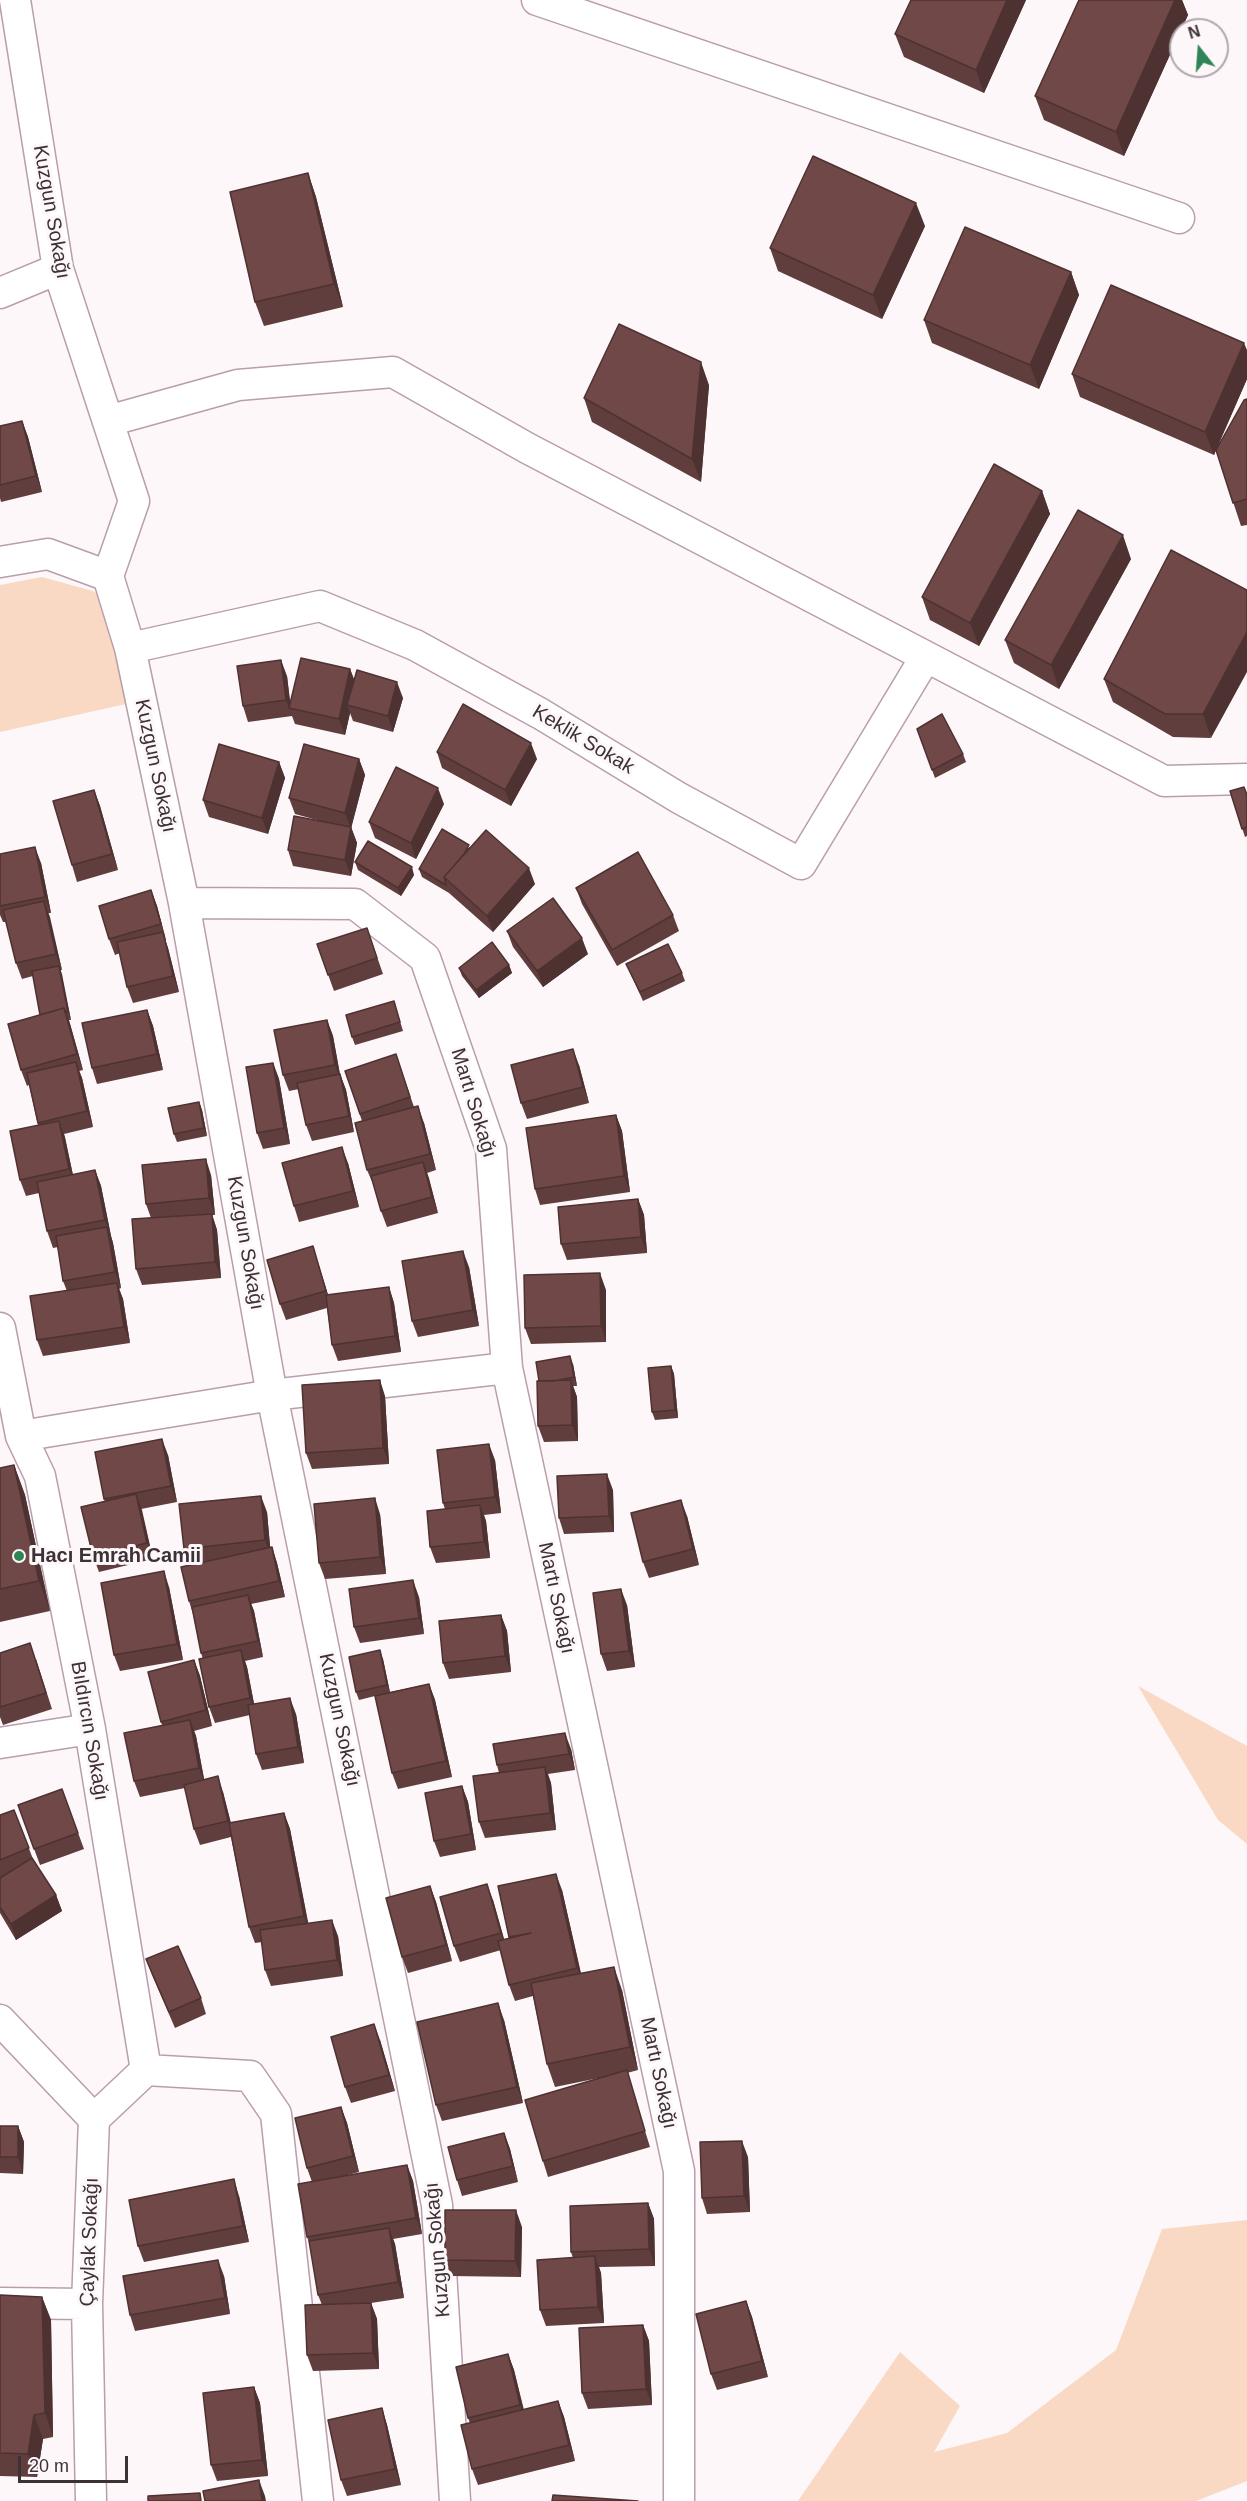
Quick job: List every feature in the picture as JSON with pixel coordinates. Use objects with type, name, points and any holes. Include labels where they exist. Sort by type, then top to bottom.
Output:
[{"type":"street","name":"Kuzgun Sokağı","points":[[15,0],[58,269],[134,501],[108,576],[130,648],[184,903],[272,1395],[437,2205],[455,2501]]},
{"type":"street","points":[[537,0],[1179,218]]},
{"type":"street","points":[[0,293],[58,269]]},
{"type":"street","points":[[108,421],[238,385],[393,372],[527,448],[1164,781],[1247,779]]},
{"type":"street","points":[[0,562],[48,554],[108,576]]},
{"type":"street","name":"Keklik Sokak","points":[[130,648],[320,606],[416,645],[542,714],[679,798],[801,864],[925,658]]},
{"type":"street","name":"Martı Sokağı","points":[[184,903],[356,904],[425,958],[491,1149],[507,1368],[679,2171],[679,2501]]},
{"type":"street","name":"Bıldırcın Sokağı","points":[[0,1328],[21,1436],[40,1476],[90,1729],[146,2070]]},
{"type":"street","points":[[21,1436],[272,1395],[507,1368]]},
{"type":"street","points":[[0,1743],[90,1729]]},
{"type":"street","points":[[0,2020],[94,2119],[146,2070],[250,2076],[276,2114],[318,2501]]},
{"type":"street","name":"Çaylak Sokağı","points":[[92,2501],[87,2304],[94,2119]]},
{"type":"street","points":[[0,2303],[87,2304]]},
{"type":"shaded area","points":[[42,577],[93,591],[113,607],[135,702],[0,732],[0,585]]},
{"type":"shaded area","points":[[1138,1686],[1247,1746],[1247,1844],[1218,1820]]},
{"type":"shaded area","points":[[1247,2220],[1247,2481],[1196,2501],[798,2501],[900,2352],[960,2406],[934,2452],[1007,2433],[1116,2350],[1162,2229]]},
{"type":"building","points":[[911,0],[1007,0],[976,70],[895,34]]},
{"type":"building","points":[[1079,0],[1175,0],[1116,132],[1035,96]]},
{"type":"building","points":[[813,156],[916,203],[873,295],[770,248]]},
{"type":"building","points":[[308,173],[334,284],[255,302],[230,192]]},
{"type":"building","points":[[965,227],[1071,272],[1030,365],[924,320]]},
{"type":"building","points":[[1111,285],[1244,343],[1205,432],[1072,374]]},
{"type":"building","points":[[619,324],[701,362],[692,459],[584,398]]},
{"type":"building","points":[[1247,399],[1247,499],[1233,503],[1216,450],[1244,400]]},
{"type":"building","points":[[22,421],[36,476],[0,485],[0,426]]},
{"type":"building","points":[[994,464],[1042,491],[970,623],[922,597]]},
{"type":"building","points":[[1078,510],[1123,535],[1051,665],[1005,640]]},
{"type":"building","points":[[1171,550],[1247,590],[1247,632],[1203,714],[1165,714],[1104,679]]},
{"type":"building","points":[[301,658],[350,669],[339,719],[289,708]]},
{"type":"building","points":[[281,660],[286,700],[243,706],[237,666]]},
{"type":"building","points":[[357,670],[397,682],[388,716],[347,705]]},
{"type":"building","points":[[463,704],[531,743],[505,790],[437,752]]},
{"type":"building","points":[[942,714],[963,754],[932,770],[917,729]]},
{"type":"building","points":[[219,744],[279,762],[262,818],[203,800]]},
{"type":"building","points":[[304,744],[359,759],[345,813],[289,798]]},
{"type":"building","points":[[396,767],[438,788],[411,843],[369,822]]},
{"type":"building","points":[[1244,787],[1247,795],[1247,827],[1242,829],[1230,791]]},
{"type":"building","points":[[94,790],[112,854],[72,865],[53,801]]},
{"type":"building","points":[[294,816],[351,827],[345,860],[288,850]]},
{"type":"building","points":[[442,829],[469,845],[444,877],[446,885],[419,869]]},
{"type":"building","points":[[486,830],[529,868],[487,916],[444,877]]},
{"type":"building","points":[[368,841],[412,867],[398,888],[355,862]]},
{"type":"building","points":[[35,847],[45,897],[0,906],[0,854]]},
{"type":"building","points":[[638,852],[673,915],[612,950],[576,888]]},
{"type":"building","points":[[151,890],[161,924],[109,939],[99,906]]},
{"type":"building","points":[[553,898],[582,938],[537,971],[507,931]]},
{"type":"building","points":[[44,901],[56,954],[16,963],[3,910]]},
{"type":"building","points":[[367,928],[377,958],[328,975],[317,944]]},
{"type":"building","points":[[163,932],[173,976],[127,987],[117,942]]},
{"type":"building","points":[[492,942],[509,965],[476,990],[459,968]]},
{"type":"building","points":[[668,944],[682,973],[640,992],[626,964]]},
{"type":"building","points":[[59,966],[68,1012],[64,1008],[40,1015],[32,971]]},
{"type":"building","points":[[394,1001],[400,1022],[352,1037],[346,1015]]},
{"type":"building","points":[[64,1008],[77,1054],[21,1070],[8,1024]]},
{"type":"building","points":[[147,1010],[157,1054],[92,1068],[82,1023]]},
{"type":"building","points":[[327,1020],[335,1065],[283,1075],[274,1030]]},
{"type":"building","points":[[573,1049],[583,1087],[521,1103],[511,1065]]},
{"type":"building","points":[[396,1054],[410,1097],[360,1114],[345,1071]]},
{"type":"building","points":[[76,1062],[87,1111],[38,1123],[27,1073]]},
{"type":"building","points":[[273,1063],[284,1128],[257,1133],[246,1067]]},
{"type":"building","points":[[340,1074],[349,1116],[306,1125],[297,1083]]},
{"type":"building","points":[[199,1102],[204,1128],[174,1134],[168,1108]]},
{"type":"building","points":[[418,1106],[430,1154],[367,1170],[355,1123]]},
{"type":"building","points":[[616,1115],[624,1176],[535,1189],[526,1128]]},
{"type":"building","points":[[59,1121],[69,1169],[20,1180],[10,1131]]},
{"type":"building","points":[[342,1147],[353,1191],[294,1206],[282,1163]]},
{"type":"building","points":[[206,1159],[209,1198],[146,1204],[142,1165]]},
{"type":"building","points":[[423,1162],[432,1197],[381,1211],[371,1176]]},
{"type":"building","points":[[95,1170],[105,1220],[47,1231],[37,1182]]},
{"type":"building","points":[[638,1199],[641,1237],[561,1244],[558,1207]]},
{"type":"building","points":[[212,1214],[215,1262],[136,1269],[132,1219]]},
{"type":"building","points":[[107,1227],[115,1272],[63,1281],[56,1236]]},
{"type":"building","points":[[313,1246],[326,1291],[280,1304],[267,1260]]},
{"type":"building","points":[[463,1251],[473,1310],[412,1321],[402,1261]]},
{"type":"building","points":[[600,1273],[601,1326],[525,1328],[524,1275]]},
{"type":"building","points":[[117,1283],[124,1327],[37,1340],[30,1296]]},
{"type":"building","points":[[389,1287],[395,1336],[332,1345],[326,1295]]},
{"type":"building","points":[[570,1356],[574,1377],[539,1381],[536,1362]]},
{"type":"building","points":[[671,1366],[675,1410],[652,1412],[648,1368]]},
{"type":"building","points":[[380,1380],[383,1448],[306,1453],[302,1385]]},
{"type":"building","points":[[571,1380],[572,1425],[538,1426],[537,1381]]},
{"type":"building","points":[[162,1439],[171,1486],[104,1499],[95,1452]]},
{"type":"building","points":[[489,1444],[495,1497],[443,1503],[437,1450]]},
{"type":"building","points":[[14,1465],[39,1581],[0,1589],[0,1468]]},
{"type":"building","points":[[607,1474],[609,1516],[559,1518],[557,1476]]},
{"type":"building","points":[[136,1494],[147,1543],[93,1556],[81,1507]]},
{"type":"building","points":[[261,1496],[265,1540],[184,1549],[179,1504]]},
{"type":"building","points":[[375,1498],[380,1557],[319,1563],[314,1504]]},
{"type":"building","points":[[681,1500],[693,1549],[643,1562],[631,1513]]},
{"type":"building","points":[[480,1505],[484,1542],[430,1547],[427,1511]]},
{"type":"building","points":[[272,1547],[279,1581],[189,1601],[181,1567]]},
{"type":"building","points":[[164,1571],[177,1644],[114,1655],[101,1583]]},
{"type":"building","points":[[413,1580],[419,1618],[354,1627],[349,1589]]},
{"type":"building","points":[[621,1589],[629,1651],[601,1654],[593,1593]]},
{"type":"building","points":[[248,1595],[258,1641],[201,1653],[192,1607]]},
{"type":"building","points":[[501,1615],[505,1656],[443,1663],[439,1621]]},
{"type":"building","points":[[30,1643],[46,1693],[0,1707],[0,1653]]},
{"type":"building","points":[[241,1650],[250,1698],[209,1707],[199,1659]]},
{"type":"building","points":[[380,1650],[387,1685],[356,1692],[349,1657]]},
{"type":"building","points":[[194,1660],[206,1710],[161,1722],[148,1672]]},
{"type":"building","points":[[429,1684],[446,1761],[392,1773],[375,1696]]},
{"type":"building","points":[[290,1698],[298,1747],[256,1754],[248,1705]]},
{"type":"building","points":[[190,1720],[199,1768],[134,1781],[124,1733]]},
{"type":"building","points":[[565,1733],[569,1754],[497,1765],[493,1744]]},
{"type":"building","points":[[545,1767],[550,1813],[479,1822],[473,1776]]},
{"type":"building","points":[[218,1776],[228,1821],[194,1829],[184,1785]]},
{"type":"building","points":[[462,1786],[471,1834],[434,1841],[425,1793]]},
{"type":"building","points":[[62,1789],[78,1833],[34,1849],[18,1805]]},
{"type":"building","points":[[14,1810],[29,1848],[0,1860],[0,1815]]},
{"type":"building","points":[[284,1813],[304,1916],[249,1927],[229,1823]]},
{"type":"building","points":[[32,1858],[56,1895],[11,1924],[0,1907],[0,1878]]},
{"type":"building","points":[[556,1874],[577,1968],[509,1985],[498,1941],[531,1933],[509,1937],[498,1886]]},
{"type":"building","points":[[487,1884],[501,1933],[454,1946],[440,1897]]},
{"type":"building","points":[[430,1886],[446,1945],[402,1957],[386,1898]]},
{"type":"building","points":[[332,1920],[337,1960],[265,1970],[260,1930]]},
{"type":"building","points":[[178,1946],[201,1998],[169,2012],[146,1959]]},
{"type":"building","points":[[614,1967],[630,2047],[547,2064],[531,1983]]},
{"type":"building","points":[[498,2003],[517,2087],[436,2105],[417,2022]]},
{"type":"building","points":[[374,2024],[389,2075],[345,2087],[331,2037]]},
{"type":"building","points":[[627,2070],[645,2131],[543,2161],[525,2100]]},
{"type":"building","points":[[341,2107],[353,2156],[307,2168],[295,2118]]},
{"type":"building","points":[[0,2126],[18,2126],[18,2157],[0,2157]]},
{"type":"building","points":[[504,2133],[513,2166],[457,2180],[448,2147]]},
{"type":"building","points":[[742,2141],[744,2196],[702,2198],[700,2142]]},
{"type":"building","points":[[407,2165],[416,2218],[307,2237],[298,2184]]},
{"type":"building","points":[[234,2179],[243,2226],[138,2246],[129,2200]]},
{"type":"building","points":[[648,2203],[649,2249],[571,2252],[570,2206]]},
{"type":"building","points":[[445,2210],[516,2210],[515,2261],[445,2260]]},
{"type":"building","points":[[389,2228],[398,2282],[318,2295],[309,2241]]},
{"type":"building","points":[[595,2256],[598,2307],[540,2310],[537,2260]]},
{"type":"building","points":[[218,2260],[225,2298],[130,2315],[123,2276]]},
{"type":"building","points":[[0,2295],[42,2297],[45,2413],[34,2415],[28,2454],[0,2453]]},
{"type":"building","points":[[746,2301],[762,2361],[711,2374],[696,2314]]},
{"type":"building","points":[[371,2303],[373,2353],[307,2355],[305,2305]]},
{"type":"building","points":[[643,2325],[646,2389],[582,2393],[579,2328]]},
{"type":"building","points":[[508,2354],[520,2405],[468,2418],[456,2367]]},
{"type":"building","points":[[254,2387],[262,2460],[211,2465],[203,2393]]},
{"type":"building","points":[[558,2401],[569,2445],[472,2469],[461,2425]]},
{"type":"building","points":[[382,2408],[395,2469],[341,2480],[328,2420]]},
{"type":"building","points":[[259,2480],[262,2501],[205,2501],[203,2491]]},
{"type":"building","points":[[200,2493],[201,2501],[148,2501],[148,2496]]},
{"type":"building","points":[[553,2495],[638,2501],[552,2501]]},
{"type":"place","name":"Hacı Emrah Camii","points":[[19,1556]]}]
